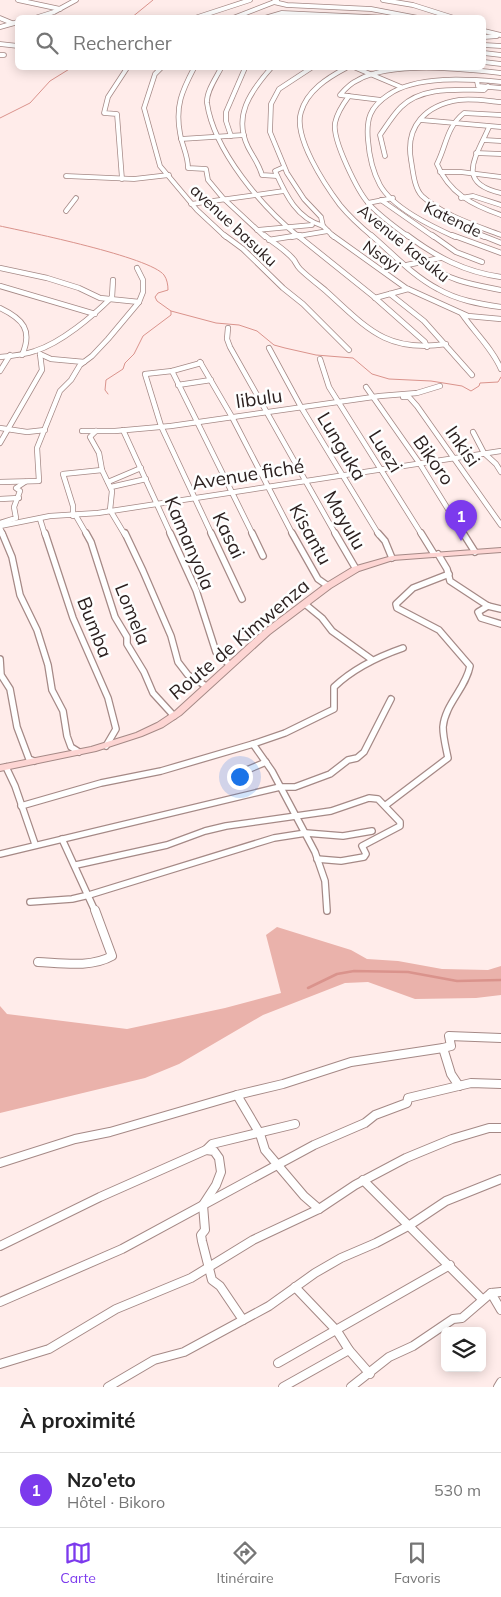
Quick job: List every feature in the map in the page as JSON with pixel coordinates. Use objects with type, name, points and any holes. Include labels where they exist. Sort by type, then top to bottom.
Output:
[{"type":"street","points":[[18,0],[60,9]]},
{"type":"street","points":[[43,15],[60,9],[76,0]]},
{"type":"street","points":[[204,15],[250,0]]},
{"type":"street","points":[[241,15],[279,0]]},
{"type":"street","points":[[383,0],[413,5],[445,15]]},
{"type":"street","points":[[274,2],[288,5],[370,9],[402,15]]},
{"type":"street","points":[[272,15],[278,13],[307,15]]},
{"type":"street","points":[[0,18],[15,22]]},
{"type":"street","points":[[0,27],[15,22]]},
{"type":"street","points":[[486,34],[500,36]]},
{"type":"street","points":[[0,44],[15,46]]},
{"type":"street","points":[[486,45],[501,46]]},
{"type":"street","points":[[486,53],[501,54]]},
{"type":"street","points":[[486,62],[501,64]]},
{"type":"street","points":[[122,179],[117,114],[104,113],[108,98],[126,70]]},
{"type":"street","name":"avenue basuku","points":[[159,70],[155,74],[144,108],[159,163],[191,204],[220,232],[243,248],[282,288],[303,304],[349,350]]},
{"type":"street","points":[[193,70],[182,93],[178,110],[181,139],[188,157],[188,168],[206,169],[208,180],[225,199],[257,230],[294,260],[298,268],[326,290],[362,325],[390,341],[427,347],[446,344]]},
{"type":"street","points":[[220,70],[210,90],[208,101],[218,137],[240,176],[288,228],[375,298],[427,347]]},
{"type":"street","points":[[231,136],[226,122],[226,112],[245,70]]},
{"type":"street","points":[[269,70],[243,104],[241,118],[244,135],[257,160],[262,175],[277,176]]},
{"type":"street","name":"Nsayi","points":[[308,70],[280,88],[271,104],[270,132],[284,166],[300,194],[321,217],[323,226],[337,240],[408,289],[471,317],[501,319]]},
{"type":"street","name":"Avenue kasuku","points":[[341,70],[334,73],[307,97],[299,121],[300,131],[311,155],[340,205],[354,221],[431,285],[467,301],[501,308]]},
{"type":"street","points":[[361,70],[401,87]]},
{"type":"street","points":[[381,100],[340,94],[360,78],[397,70]]},
{"type":"street","points":[[472,70],[501,73]]},
{"type":"street","name":"Katende","points":[[501,82],[457,80],[424,82],[401,87],[371,109],[365,131],[378,181],[393,198],[432,226],[459,239],[501,253]]},
{"type":"street","points":[[477,81],[477,86],[486,88]]},
{"type":"street","points":[[385,156],[380,135],[389,122],[411,99],[444,90],[501,88]]},
{"type":"street","points":[[349,96],[339,109],[336,117],[334,138],[368,202],[414,241],[440,258],[462,268],[501,277]]},
{"type":"street","points":[[501,102],[452,101],[423,114],[413,130],[409,150],[414,178],[421,195],[453,216],[501,235]]},
{"type":"street","points":[[501,115],[464,113],[452,123],[438,162],[440,172],[450,188],[462,198],[477,206],[501,215]]},
{"type":"street","points":[[421,120],[501,127]]},
{"type":"street","points":[[489,127],[476,153],[473,173],[479,188],[489,192],[501,193]]},
{"type":"street","points":[[181,139],[244,135]]},
{"type":"street","points":[[484,140],[501,141]]},
{"type":"street","points":[[476,153],[501,154]]},
{"type":"street","points":[[284,166],[275,170],[284,191],[298,212],[314,225]]},
{"type":"street","points":[[440,172],[473,173],[501,177]]},
{"type":"street","points":[[66,176],[122,179],[169,175]]},
{"type":"street","points":[[191,204],[284,191]]},
{"type":"street","points":[[462,198],[473,196],[501,205]]},
{"type":"street","points":[[66,211],[76,198]]},
{"type":"street","points":[[368,202],[393,198]]},
{"type":"street","points":[[381,200],[456,252],[482,262]]},
{"type":"street","points":[[257,230],[314,225],[323,226]]},
{"type":"street","points":[[269,240],[328,231]]},
{"type":"street","points":[[472,232],[501,243]]},
{"type":"street","points":[[407,265],[440,258]]},
{"type":"street","points":[[427,262],[432,269],[442,274],[501,290]]},
{"type":"street","points":[[0,268],[46,278],[109,300],[139,302]]},
{"type":"street","points":[[0,482],[40,481],[38,448],[60,391],[71,380],[80,365],[108,339],[139,302],[144,292],[142,278],[137,268]]},
{"type":"street","points":[[0,357],[34,351],[95,314],[113,295],[113,280]]},
{"type":"street","points":[[0,286],[23,291],[70,308],[95,314]]},
{"type":"street","points":[[375,298],[408,289]]},
{"type":"street","points":[[390,294],[422,317],[472,375]]},
{"type":"street","points":[[0,308],[18,316],[25,328],[28,344],[22,354]]},
{"type":"street","points":[[461,312],[479,338],[494,353],[500,369]]},
{"type":"street","name":"Mayulu","points":[[228,328],[227,339],[230,347],[356,569]]},
{"type":"street","name":"Lunguka","points":[[269,348],[301,407],[380,536],[385,541],[392,558]]},
{"type":"street","points":[[34,351],[51,359],[84,362]]},
{"type":"street","points":[[0,443],[33,386],[33,382],[42,370],[40,354]]},
{"type":"street","points":[[0,371],[10,355]]},
{"type":"street","name":"Luezi","points":[[320,359],[329,387],[379,469],[449,574],[450,581],[488,606]]},
{"type":"street","name":"Kisantu","points":[[172,371],[200,362],[232,417],[318,579],[328,586]]},
{"type":"street","points":[[172,371],[263,556]]},
{"type":"street","name":"Kasai","points":[[172,371],[145,374],[150,395],[161,426],[242,599]]},
{"type":"street","points":[[178,385],[211,380]]},
{"type":"street","name":"libulu","points":[[82,431],[123,430],[161,426],[374,397],[417,393],[440,386]]},
{"type":"street","name":"Bikoro","points":[[366,387],[394,430],[420,464],[475,552]]},
{"type":"street","name":"Inkisi","points":[[393,396],[409,398],[430,423],[437,436],[456,459],[464,475],[501,525]]},
{"type":"street","points":[[0,428],[29,432],[45,430]]},
{"type":"street","name":"Kamanyola","points":[[123,430],[196,590],[216,652],[230,665]]},
{"type":"street","points":[[96,431],[90,437],[99,453],[102,470],[112,491],[110,510],[127,534],[148,580],[176,647],[178,662],[188,676],[206,686]]},
{"type":"street","points":[[473,432],[484,454],[496,464],[501,472]]},
{"type":"street","name":"Avenue fiché","points":[[0,526],[50,516],[74,516],[158,504],[501,451]]},
{"type":"street","points":[[109,485],[141,468]]},
{"type":"street","name":"Lomela","points":[[102,470],[63,474],[73,506],[74,516],[94,549],[115,617],[127,636],[127,644],[144,672],[154,694],[174,716]]},
{"type":"street","points":[[109,485],[146,479]]},
{"type":"street","points":[[25,481],[16,488],[20,491],[19,498],[14,507],[16,518],[0,526],[12,557],[20,595],[38,630],[48,665],[52,690],[63,711],[66,736],[71,747],[79,752]]},
{"type":"street","points":[[0,500],[19,498]]},
{"type":"street","name":"Bumba","points":[[40,519],[73,618],[108,698],[116,729],[106,746]]},
{"type":"street","name":"Route de Kimwenza","points":[[3,768],[106,746],[162,725],[267,632],[328,586],[356,569],[392,558],[501,550]]},
{"type":"street","points":[[386,805],[448,758],[443,733],[445,716],[468,680],[470,666],[438,630],[397,608],[396,604],[413,588],[449,574]]},
{"type":"street","points":[[305,604],[322,618],[332,631],[372,659]]},
{"type":"street","points":[[501,609],[488,606],[478,612],[481,618],[501,624]]},
{"type":"street","points":[[21,806],[101,783],[160,771],[285,733],[334,709],[335,686],[372,659],[403,648]]},
{"type":"street","points":[[0,659],[1,674],[10,689],[17,727],[29,759],[34,761]]},
{"type":"street","points":[[0,687],[10,689]]},
{"type":"street","points":[[0,854],[35,844],[280,787],[295,788],[330,774],[348,760],[357,758],[364,752],[391,699]]},
{"type":"street","points":[[253,744],[266,762],[306,834],[325,881],[327,912]]},
{"type":"street","points":[[235,775],[266,762]]},
{"type":"street","points":[[3,768],[15,786],[35,844]]},
{"type":"street","points":[[76,865],[167,845],[212,830],[296,815],[331,811],[369,798],[378,799],[386,805],[401,824],[364,844],[362,849],[366,856],[341,861],[317,859]]},
{"type":"street","points":[[30,902],[72,899],[89,895],[262,841],[306,834],[334,834],[343,836],[372,831]]},
{"type":"street","points":[[38,962],[81,962],[111,957],[112,954],[76,865],[62,839]]},
{"type":"street","points":[[0,1163],[75,1139],[110,1132],[237,1095],[283,1084],[351,1062],[451,1046],[450,1036],[501,1038]]},
{"type":"street","points":[[443,1048],[451,1074],[458,1086]]},
{"type":"street","points":[[0,1302],[122,1249],[314,1145],[365,1123],[375,1115],[407,1103],[408,1098],[474,1083],[501,1084]]},
{"type":"street","points":[[237,1095],[260,1134],[265,1150],[304,1196],[319,1209]]},
{"type":"street","points":[[0,1246],[100,1197],[206,1150],[218,1142],[260,1134],[295,1124]]},
{"type":"street","points":[[0,1364],[49,1348],[116,1309],[211,1267],[253,1240],[319,1209],[363,1180],[406,1158],[452,1139],[488,1128],[501,1128]]},
{"type":"street","points":[[206,1150],[214,1151],[222,1168],[213,1191],[203,1205],[205,1230],[201,1235],[211,1267],[212,1280],[220,1286],[243,1320]]},
{"type":"street","points":[[108,1387],[154,1360],[184,1352],[270,1306],[295,1287],[341,1258],[376,1243],[410,1225],[446,1202],[501,1179]]},
{"type":"street","points":[[363,1180],[482,1299]]},
{"type":"street","points":[[278,1363],[450,1265]]},
{"type":"street","points":[[295,1287],[337,1331],[349,1350],[370,1374]]},
{"type":"street","points":[[351,1387],[370,1374],[389,1357],[414,1346],[453,1320],[462,1318],[491,1293],[501,1292]]},
{"type":"street","points":[[491,1293],[501,1310]]},
{"type":"street","points":[[283,1387],[349,1350]]},
{"type":"street","points":[[498,1387],[501,1382]]},
{"type":"shaded area","points":[[277,927],[351,950],[367,959],[398,961],[442,969],[488,970],[501,966],[501,995],[476,998],[415,999],[368,982],[345,983],[263,1015],[179,1064],[145,1078],[0,1113],[0,1006],[7,1014],[127,1029],[225,1008],[281,993],[266,935]]},
{"type":"waterway","points":[[135,15],[153,0]]},
{"type":"waterway","points":[[0,118],[30,103],[50,81],[68,70]]},
{"type":"waterway","points":[[0,226],[61,239],[113,253],[154,268],[164,275],[168,290],[158,293],[155,297],[157,301],[171,311]]},
{"type":"waterway","points":[[108,394],[105,390],[106,380],[123,369],[125,363],[134,354],[143,336],[171,315],[171,311]]},
{"type":"waterway","points":[[171,311],[216,323],[239,325],[257,331],[274,345],[285,348],[316,355],[353,358],[372,374],[389,379],[431,381],[462,386],[471,391],[479,386],[480,383],[498,382],[501,377]]},
{"type":"waterway","points":[[308,988],[337,974],[354,971],[408,972],[457,981],[501,980]]},
{"type":"place","name":"Nzo'eto","points":[[461,541]]}]
